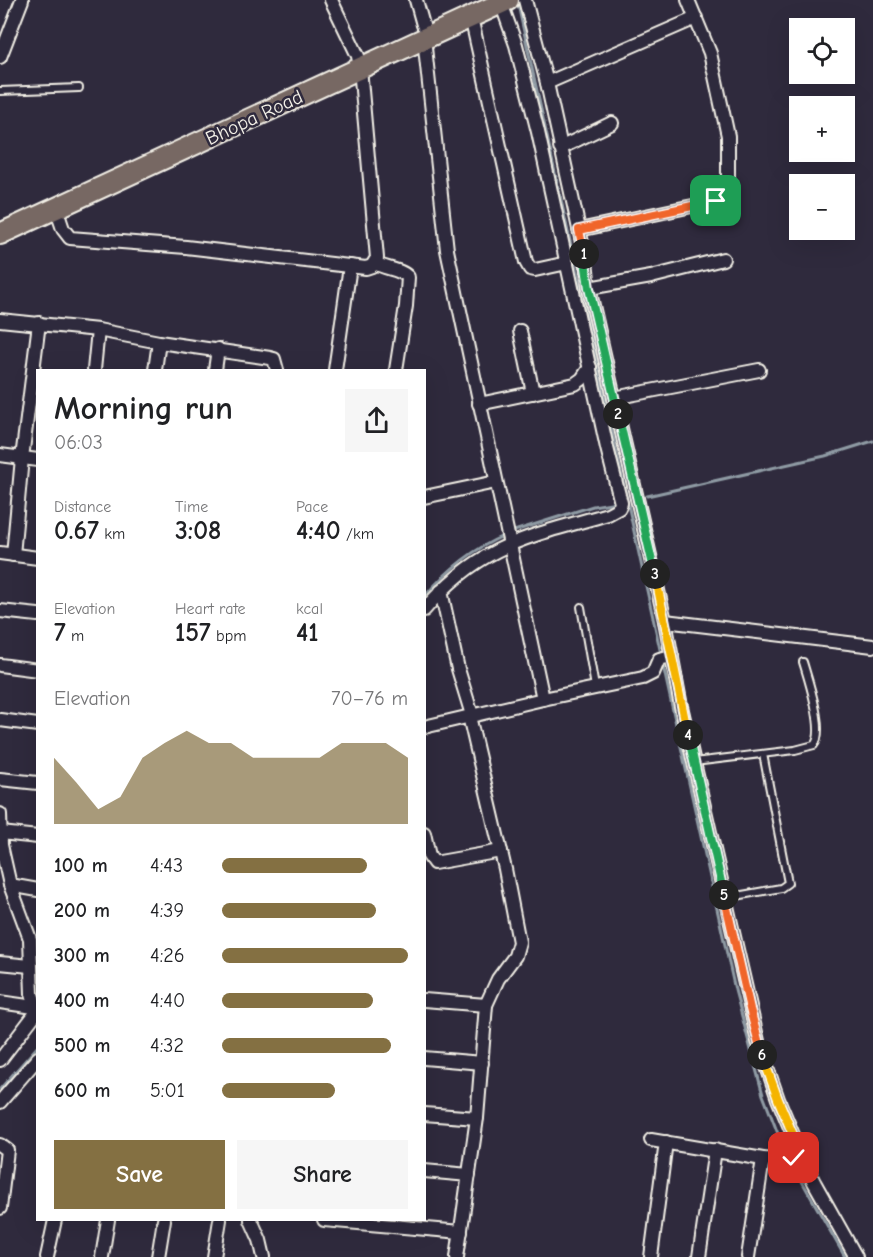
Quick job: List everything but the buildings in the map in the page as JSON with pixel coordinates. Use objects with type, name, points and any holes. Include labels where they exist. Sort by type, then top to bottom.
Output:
[{"type":"main road","name":"Bhopa Road","points":[[0,222],[476,8],[503,1]]},
{"type":"main road","name":"Bhopa Road","points":[[0,234],[359,62]]},
{"type":"street","points":[[0,57],[22,0]]},
{"type":"street","points":[[56,208],[63,229],[70,238],[186,247],[366,268],[375,263],[377,258],[359,62],[331,0]]},
{"type":"street","points":[[416,0],[424,32],[447,250],[543,699]]},
{"type":"street","points":[[525,0],[547,83],[579,230],[589,288],[666,621],[665,657],[694,762],[758,1041],[778,1099],[794,1158],[856,1257]]},
{"type":"street","points":[[579,230],[716,201],[724,196],[728,187],[728,136],[710,53],[688,0]]},
{"type":"street","points":[[426,608],[467,567],[507,535],[538,533],[608,514],[621,506],[567,263],[516,45],[503,1]]},
{"type":"street","points":[[476,8],[526,262],[530,269],[535,270],[567,263]]},
{"type":"street","points":[[547,83],[696,18]]},
{"type":"street","points":[[561,148],[612,123]]},
{"type":"street","points":[[589,288],[651,277],[723,259]]},
{"type":"street","points":[[375,263],[408,277],[396,369]]},
{"type":"street","points":[[335,369],[350,266]]},
{"type":"street","points":[[0,320],[99,330],[159,342],[270,358],[274,359],[277,369]]},
{"type":"street","points":[[36,558],[6,554],[22,458],[39,323]]},
{"type":"street","points":[[94,369],[99,330]]},
{"type":"street","points":[[520,331],[532,393]]},
{"type":"street","points":[[155,369],[159,342]]},
{"type":"street","points":[[215,369],[218,349]]},
{"type":"street","points":[[479,404],[575,384],[582,379],[590,367]]},
{"type":"street","points":[[614,398],[759,370]]},
{"type":"street","points":[[0,455],[36,460]]},
{"type":"street","points":[[426,497],[496,482]]},
{"type":"street","points":[[441,591],[501,851],[519,942],[515,956],[498,979],[486,1005],[477,1118],[457,1257]]},
{"type":"street","points":[[0,611],[36,615]]},
{"type":"street","points":[[666,621],[873,646]]},
{"type":"street","points":[[426,727],[650,676],[665,657]]},
{"type":"street","points":[[0,665],[36,670]]},
{"type":"street","points":[[0,720],[36,725]]},
{"type":"street","points":[[0,779],[36,783]]},
{"type":"street","points":[[0,814],[1,845],[10,885],[15,903],[34,939],[30,966],[36,1011],[0,1060]]},
{"type":"street","points":[[1,833],[36,837]]},
{"type":"street","points":[[426,842],[429,855],[434,863],[501,851]]},
{"type":"street","points":[[10,885],[36,890]]},
{"type":"street","points":[[0,901],[15,903]]},
{"type":"street","points":[[0,963],[30,966]]},
{"type":"street","points":[[426,999],[486,1005]]},
{"type":"street","points":[[0,1002],[36,1011]]},
{"type":"street","points":[[426,1058],[483,1064]]},
{"type":"street","points":[[0,1102],[36,1060]]},
{"type":"street","points":[[426,1114],[477,1118]]},
{"type":"street","points":[[651,1140],[763,1159],[794,1158]]},
{"type":"street","points":[[651,1257],[666,1142]]},
{"type":"street","points":[[0,1145],[7,1150],[0,1208]]},
{"type":"street","points":[[699,1257],[715,1150]]},
{"type":"street","points":[[748,1257],[763,1159]]},
{"type":"street","points":[[426,1172],[469,1175]]},
{"type":"street","points":[[47,1257],[55,1221]]},
{"type":"street","points":[[102,1257],[108,1221]]},
{"type":"street","points":[[158,1257],[164,1221]]},
{"type":"street","points":[[214,1257],[220,1221]]},
{"type":"street","points":[[252,1221],[264,1257]]},
{"type":"street","points":[[335,1221],[461,1232]]},
{"type":"lane","points":[[0,91],[79,88]]},
{"type":"lane","points":[[581,607],[595,687]]},
{"type":"lane","points":[[694,762],[808,748],[818,741],[815,709],[803,662]]},
{"type":"lane","points":[[724,898],[781,888],[788,883],[763,754]]},
{"type":"waterway","points":[[517,0],[661,654]]},
{"type":"waterway","points":[[647,496],[825,456],[873,441]]},
{"type":"waterway","points":[[511,532],[593,506],[617,502]]},
{"type":"waterway","points":[[426,595],[461,561],[505,535]]},
{"type":"waterway","points":[[662,661],[735,990],[763,1095],[787,1157]]},
{"type":"waterway","points":[[0,1089],[36,1048]]},
{"type":"waterway","points":[[791,1162],[845,1257]]},
{"type":"route","points":[[716,201],[579,230],[589,288],[666,621],[681,706],[750,1009],[758,1041],[778,1099],[802,1156],[794,1158]]}]
